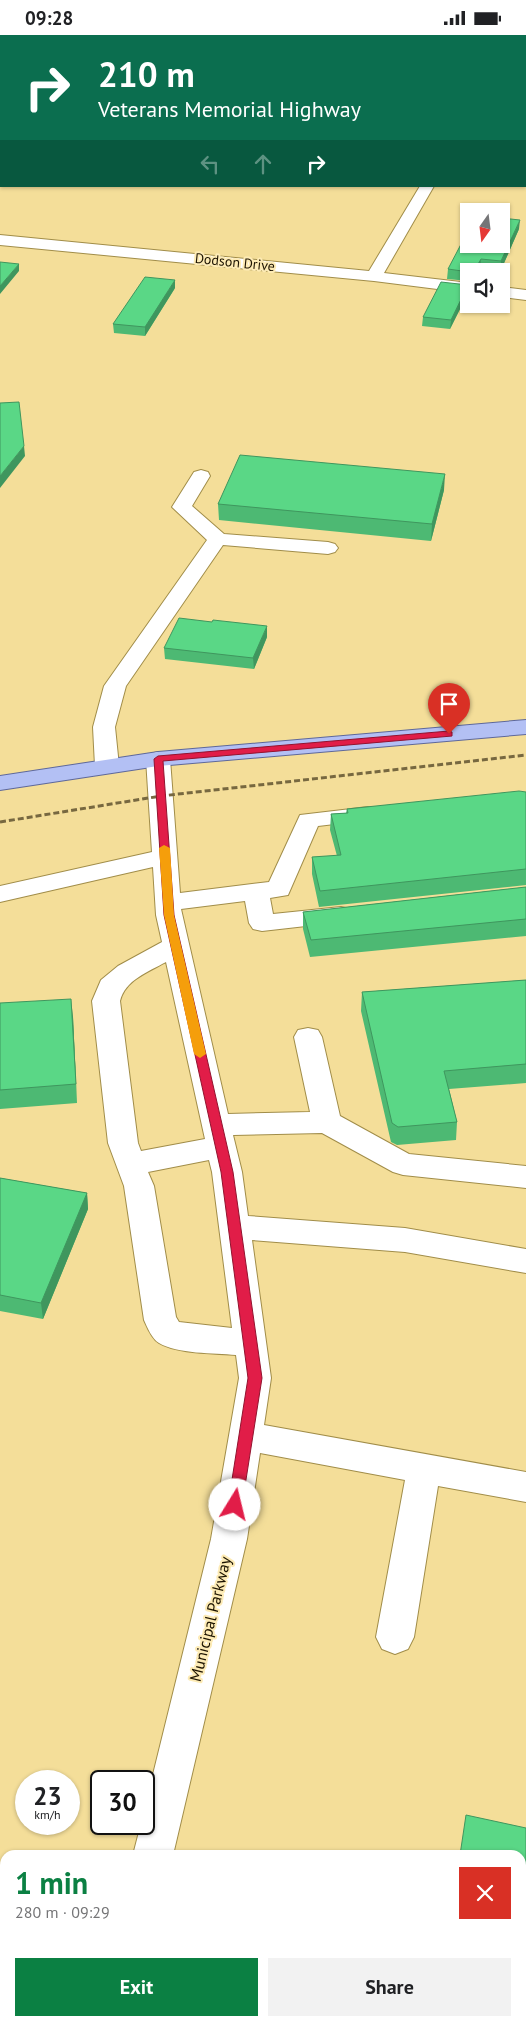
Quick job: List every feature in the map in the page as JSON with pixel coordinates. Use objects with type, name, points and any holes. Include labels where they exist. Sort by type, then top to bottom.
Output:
[{"type":"main road","points":[[0,783],[158,759],[526,727]]},
{"type":"street","points":[[374,276],[426,187]]},
{"type":"street","name":"Dodson Drive","points":[[0,240],[374,276],[460,287]]},
{"type":"street","points":[[510,293],[526,295]]},
{"type":"street","points":[[201,476],[182,507],[218,539],[328,548]]},
{"type":"street","points":[[107,766],[104,727],[115,686],[218,539]]},
{"type":"street","name":"Municipal Parkway","points":[[154,1850],[229,1539],[255,1378],[219,1136],[168,903],[158,759]]},
{"type":"street","points":[[168,903],[279,889],[309,820],[388,812]]},
{"type":"street","points":[[0,894],[165,857]]},
{"type":"street","points":[[256,892],[262,923],[360,913]]},
{"type":"street","points":[[176,946],[127,972],[110,986],[106,1001],[124,1143],[139,1186],[160,1320],[169,1333],[191,1338],[250,1343]]},
{"type":"street","points":[[308,1037],[327,1122]]},
{"type":"street","points":[[131,1164],[219,1136],[327,1122],[403,1164],[526,1177]]},
{"type":"street","points":[[234,1227],[405,1240],[526,1261]]},
{"type":"street","points":[[246,1436],[526,1487]]},
{"type":"street","points":[[395,1637],[424,1468]]},
{"type":"building","points":[[510,219],[520,220],[510,242]]},
{"type":"building","points":[[460,246],[460,253],[505,253],[501,261],[481,259],[479,263],[460,263],[460,271],[448,269]]},
{"type":"building","points":[[0,262],[19,264],[0,286]]},
{"type":"building","points":[[145,277],[175,280],[145,327],[113,324]]},
{"type":"building","points":[[441,282],[460,284],[460,301],[451,320],[423,317]]},
{"type":"building","points":[[19,402],[24,446],[0,476],[0,403]]},
{"type":"building","points":[[240,455],[445,474],[432,524],[218,504]]},
{"type":"building","points":[[179,618],[267,626],[253,658],[164,648]]},
{"type":"building","points":[[519,791],[526,792],[526,869],[320,891],[312,857],[341,855],[331,814],[348,813],[347,809]]},
{"type":"building","points":[[526,887],[526,919],[311,940],[303,912]]},
{"type":"building","points":[[526,980],[526,1064],[444,1071],[457,1122],[398,1127],[392,1123],[362,992]]},
{"type":"building","points":[[71,999],[76,1084],[0,1090],[0,1003]]},
{"type":"building","points":[[0,1178],[87,1193],[41,1303],[0,1295]]},
{"type":"building","points":[[466,1815],[526,1828],[526,1850],[461,1850]]},
{"type":"railway","points":[[0,822],[161,796],[526,755]]},
{"type":"slow traffic","points":[[164,848],[169,915],[200,1054]]},
{"type":"route","points":[[235,1505],[255,1378],[227,1172],[169,915],[158,759],[449,734]]}]
